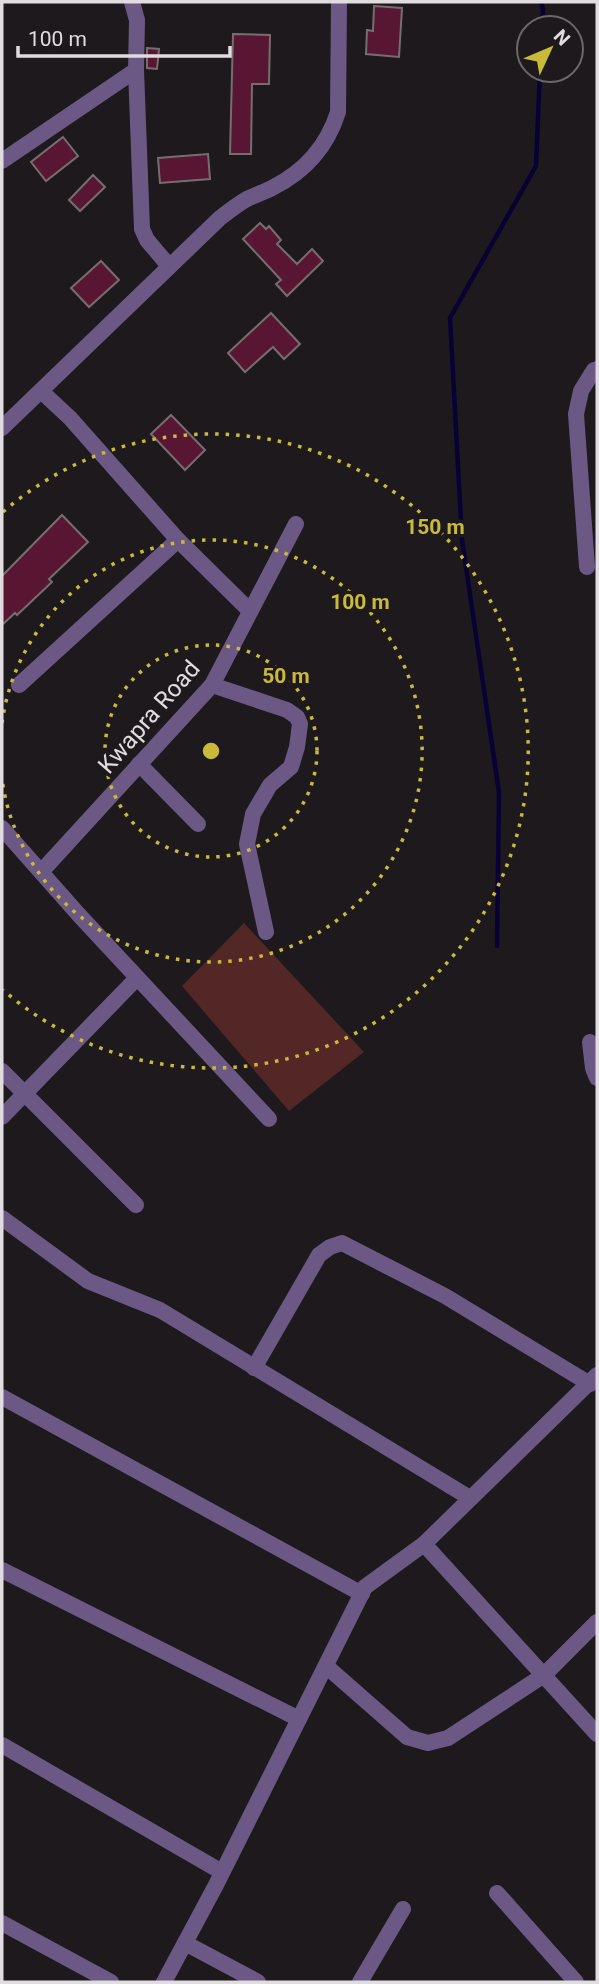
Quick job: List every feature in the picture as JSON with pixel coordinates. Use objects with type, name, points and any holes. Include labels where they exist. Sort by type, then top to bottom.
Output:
[{"type":"street","points":[[132,2],[137,20],[136,69],[142,229],[169,266]]},
{"type":"street","points":[[2,428],[220,218],[247,199],[274,187],[307,165],[322,147],[333,128],[338,112],[340,2]]},
{"type":"street","points":[[2,161],[136,69]]},
{"type":"street","points":[[587,567],[576,414],[581,391],[597,369]]},
{"type":"street","points":[[41,391],[70,418],[178,540],[250,611]]},
{"type":"street","name":"Kwapra Road","points":[[41,872],[212,685],[296,524]]},
{"type":"street","points":[[19,685],[178,540]]},
{"type":"street","points":[[212,685],[287,710],[298,718],[300,724],[298,747],[291,767],[270,785],[253,814],[247,844],[266,932]]},
{"type":"street","points":[[139,764],[198,824]]},
{"type":"street","points":[[2,828],[269,1119]]},
{"type":"street","points":[[2,1117],[137,978]]},
{"type":"street","points":[[590,1042],[597,1078]]},
{"type":"street","points":[[2,1071],[136,1205]]},
{"type":"street","points":[[2,1218],[88,1281],[160,1310],[470,1499]]},
{"type":"street","points":[[164,1982],[365,1587],[425,1544],[594,1380],[445,1296],[342,1243],[319,1255],[254,1368]]},
{"type":"street","points":[[2,1397],[362,1594]]},
{"type":"street","points":[[425,1544],[597,1734]]},
{"type":"street","points":[[2,1570],[299,1718]]},
{"type":"street","points":[[326,1666],[407,1737],[428,1743],[448,1738],[544,1675],[597,1622]]},
{"type":"street","points":[[2,1745],[222,1872]]},
{"type":"street","points":[[497,1893],[576,1982]]},
{"type":"street","points":[[360,1982],[402,1909]]},
{"type":"street","points":[[2,1924],[111,1982]]},
{"type":"street","points":[[185,1943],[258,1982]]},
{"type":"shaded area","points":[[244,923],[364,1052],[289,1111],[182,986]]},
{"type":"building","points":[[374,6],[402,8],[399,57],[366,54],[367,30],[373,31]]},
{"type":"building","points":[[233,34],[270,35],[269,84],[252,84],[251,154],[230,154]]},
{"type":"building","points":[[147,48],[159,49],[157,69],[147,68]]},
{"type":"building","points":[[63,137],[78,156],[46,181],[31,162]]},
{"type":"building","points":[[208,154],[210,179],[160,183],[158,158]]},
{"type":"building","points":[[93,175],[105,187],[80,211],[69,200]]},
{"type":"building","points":[[260,223],[266,229],[269,226],[281,240],[277,244],[297,264],[312,249],[323,261],[287,296],[276,284],[281,280],[243,239]]},
{"type":"building","points":[[101,261],[119,280],[89,307],[71,288]]},
{"type":"building","points":[[271,313],[300,344],[284,359],[273,347],[245,372],[228,353]]},
{"type":"building","points":[[171,415],[205,450],[185,470],[151,434]]},
{"type":"building","points":[[62,515],[88,542],[49,579],[52,582],[17,615],[15,613],[2,625],[2,576]]},
{"type":"waterway","points":[[541,2],[543,14]]},
{"type":"waterway","points":[[497,946],[499,792],[462,540],[450,318],[536,166],[539,84]]}]
